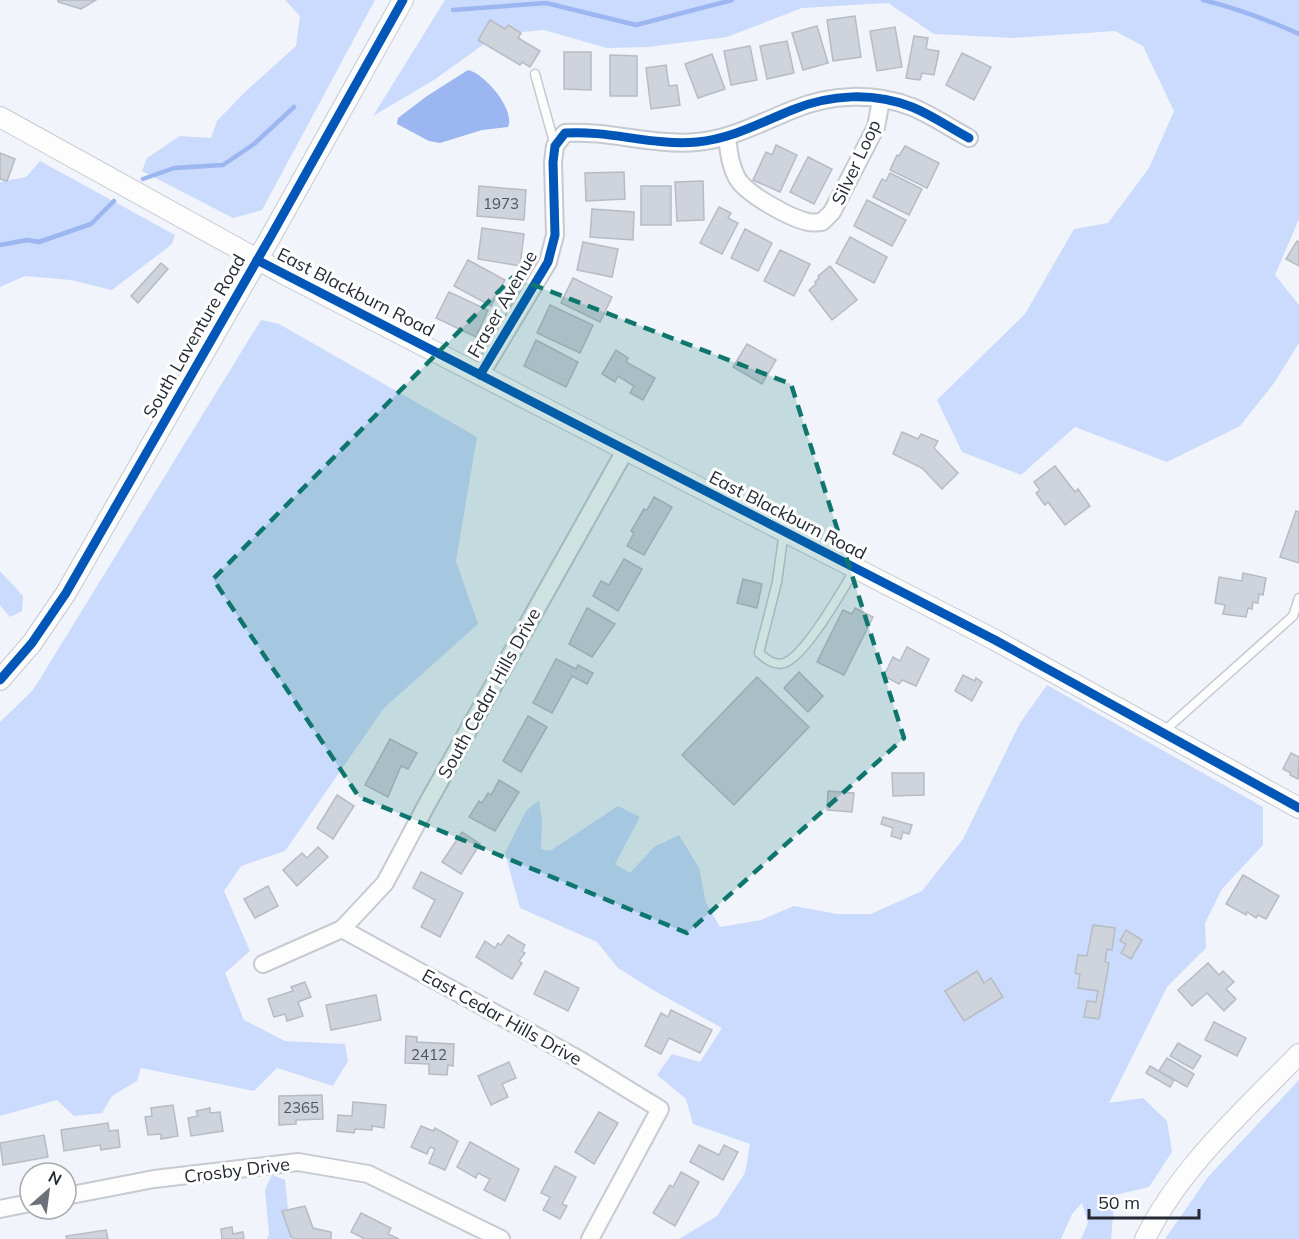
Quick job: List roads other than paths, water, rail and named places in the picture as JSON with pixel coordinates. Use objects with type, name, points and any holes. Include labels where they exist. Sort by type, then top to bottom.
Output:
[{"type":"street","name":"South Laventure Road","points":[[0,680],[32,643],[66,593],[403,0]]},
{"type":"street","points":[[555,146],[565,133],[583,132],[662,143],[727,138],[795,108],[837,98],[861,96],[915,108],[969,138]]},
{"type":"street","name":"Silver Loop","points":[[727,138],[730,165],[738,181],[750,193],[793,216],[809,222],[822,222],[832,212],[876,127],[881,100]]},
{"type":"street","name":"East Blackburn Road","points":[[0,117],[257,260],[995,640],[1298,808]]},
{"type":"street","name":"Fraser Avenue","points":[[480,375],[548,262],[555,235],[553,162],[555,146]]},
{"type":"street","name":"South Cedar Hills Drive","points":[[342,928],[385,883],[426,804],[626,449]]},
{"type":"street","points":[[263,964],[342,928]]},
{"type":"street","name":"East Cedar Hills Drive","points":[[342,928],[580,1060],[660,1109],[590,1239]]},
{"type":"street","points":[[1145,1239],[1165,1204],[1190,1171],[1216,1140],[1299,1054]]},
{"type":"street","name":"Crosby Drive","points":[[78,1194],[154,1179],[298,1162],[368,1174],[501,1239]]},
{"type":"street","points":[[0,1209],[18,1205]]},
{"type":"lane","points":[[535,74],[555,146]]},
{"type":"lane","points":[[784,531],[777,582],[759,653],[776,664],[785,663],[795,657],[818,628],[856,568]]},
{"type":"lane","points":[[1162,732],[1293,616],[1299,598]]},
{"type":"water","points":[[468,70],[482,78],[497,93],[507,111],[508,127],[482,130],[440,143],[429,141],[397,124],[398,118]]},
{"type":"waterway","points":[[453,10],[546,3],[636,25],[732,0]]},
{"type":"waterway","points":[[1203,0],[1252,15],[1299,34]]},
{"type":"waterway","points":[[143,179],[174,168],[223,165],[254,144],[294,107]]},
{"type":"waterway","points":[[0,245],[27,240],[39,242],[91,224],[114,201]]}]
